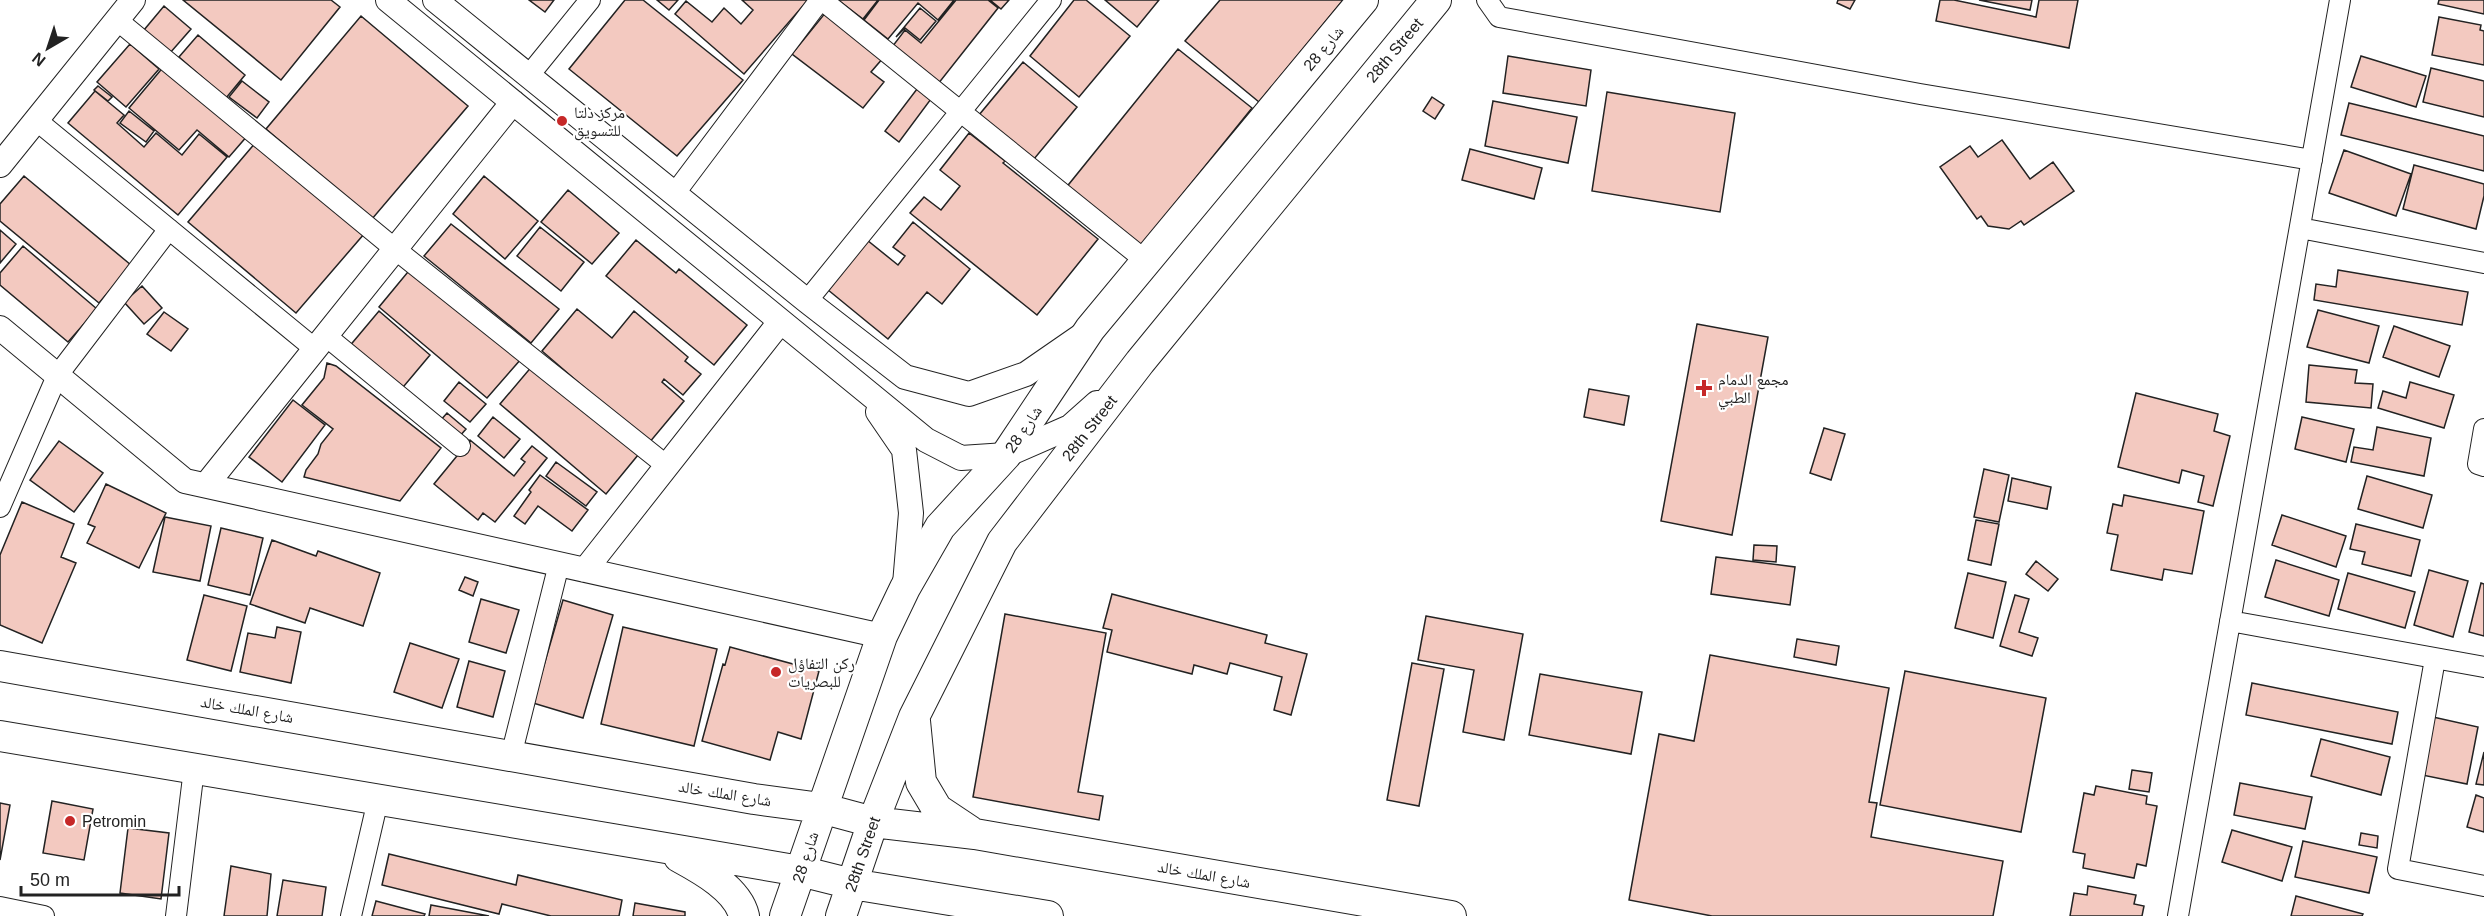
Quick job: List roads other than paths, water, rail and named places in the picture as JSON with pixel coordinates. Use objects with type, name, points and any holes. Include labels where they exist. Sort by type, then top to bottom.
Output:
[{"type":"main road","name":"شارع 28","points":[[785,916],[882,636],[905,588],[940,527],[1006,455],[1090,329],[1363,0]]},
{"type":"main road","name":"28th Street","points":[[841,916],[873,822],[915,717],[1002,542],[1140,362],[1436,0]]},
{"type":"main road","name":"شارع الملك خالد","points":[[0,666],[821,808],[873,822],[975,834],[1451,916]]},
{"type":"main road","points":[[915,717],[921,782],[937,809],[975,834]]},
{"type":"main road","points":[[0,736],[660,847],[800,872],[852,884],[1048,916]]},
{"type":"main road","points":[[754,798],[789,796],[812,781],[846,741]]},
{"type":"main road","points":[[660,847],[711,875],[741,906],[744,916]]},
{"type":"street","points":[[0,165],[133,0]]},
{"type":"street","points":[[388,0],[926,440],[961,458],[1006,455],[1070,427],[1140,362]]},
{"type":"street","points":[[435,0],[530,74],[807,301],[905,377],[969,394],[1026,374],[1090,329]]},
{"type":"street","points":[[530,74],[590,0]]},
{"type":"street","points":[[675,193],[821,0],[1146,261]]},
{"type":"street","points":[[807,301],[1052,0]]},
{"type":"street","points":[[1487,0],[1499,17],[1920,94],[2312,160]]},
{"type":"street","points":[[2178,916],[2340,0]]},
{"type":"street","points":[[117,20],[395,249],[667,466]]},
{"type":"street","points":[[206,485],[513,102]]},
{"type":"street","points":[[36,120],[169,229],[460,446]]},
{"type":"street","points":[[2300,228],[2484,263]]},
{"type":"street","points":[[0,507],[57,376],[169,229]]},
{"type":"street","points":[[585,570],[780,322]]},
{"type":"street","points":[[0,328],[185,481],[882,636]]},
{"type":"street","points":[[864,390],[904,450],[911,513],[905,588]]},
{"type":"street","points":[[2484,429],[2478,465],[2484,466]]},
{"type":"street","points":[[511,756],[559,564]]},
{"type":"street","points":[[2230,621],[2484,667]]},
{"type":"street","points":[[2435,659],[2398,869],[2484,886]]},
{"type":"street","points":[[176,916],[194,769]]},
{"type":"street","points":[[351,916],[378,800]]},
{"type":"street","points":[[0,907],[44,916]]},
{"type":"place","name":"مركز دلتا للتسويق","points":[[562,121]]},
{"type":"place","name":"مجمع الدمام الطبي","points":[[1704,388]]},
{"type":"place","name":"ركن التفاؤل للبصريات","points":[[776,672]]},
{"type":"place","name":"Petromin","points":[[70,821]]}]
